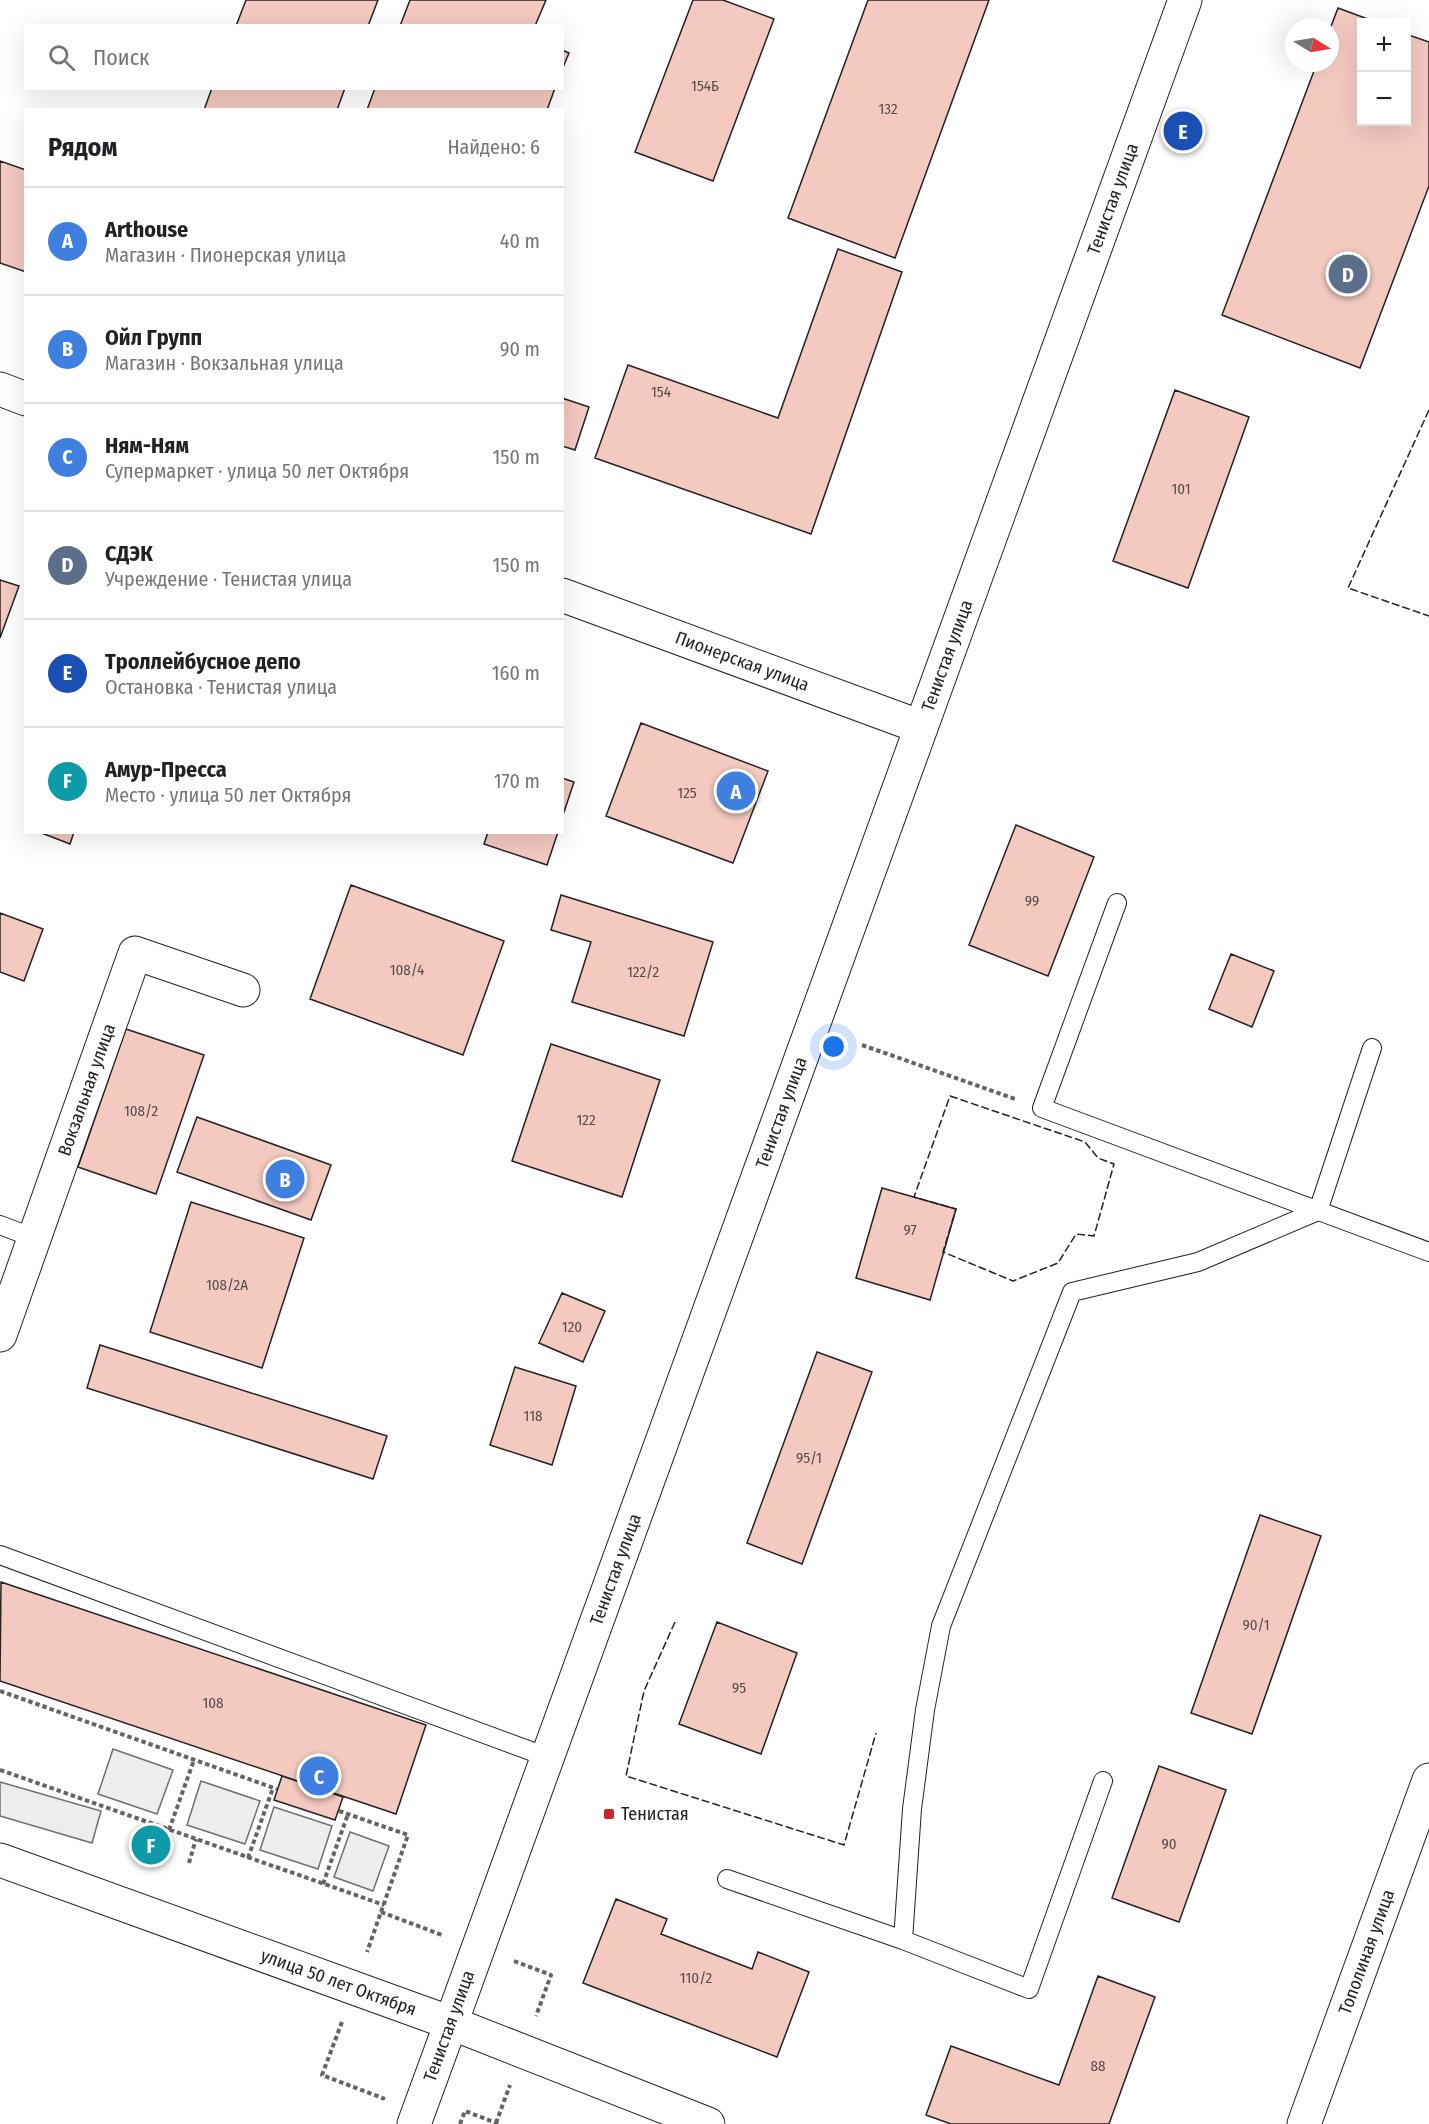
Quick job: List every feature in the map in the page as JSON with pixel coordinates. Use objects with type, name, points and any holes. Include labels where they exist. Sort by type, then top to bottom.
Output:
[{"type":"main road","name":"Тенистая улица","points":[[417,2118],[1185,0]]},
{"type":"main road","points":[[0,389],[24,398]]},
{"type":"main road","name":"Пионерская улица","points":[[564,597],[921,727]]},
{"type":"main road","name":"Вокзальная улица","points":[[0,1335],[135,953],[243,990]]},
{"type":"main road","name":"Тополиная улица","points":[[1304,2124],[1429,1780]]},
{"type":"main road","name":"улица 50 лет Октября","points":[[0,1860],[451,2023],[708,2124]]},
{"type":"lane","points":[[1117,903],[1041,1108],[1429,1252]]},
{"type":"lane","points":[[903,1940],[912,1809],[925,1710],[941,1626],[1072,1292],[1198,1262],[1318,1211],[1372,1048]]},
{"type":"lane","points":[[0,1225],[34,1238]]},
{"type":"lane","points":[[0,1555],[547,1756]]},
{"type":"lane","points":[[727,1879],[903,1940],[1029,1989],[1103,1781]]},
{"type":"path","points":[[862,1045],[1041,1108]]},
{"type":"path","points":[[0,1691],[275,1788],[248,1858]]},
{"type":"path","points":[[169,1830],[194,1760]]},
{"type":"path","points":[[0,1770],[384,1905]]},
{"type":"path","points":[[339,1811],[408,1835],[322,2075],[417,2118]]},
{"type":"path","points":[[323,1884],[348,1814]]},
{"type":"path","points":[[189,1863],[196,1839]]},
{"type":"path","points":[[460,2124],[465,2111],[499,2124]]},
{"type":"shaded area","points":[[113,1749],[173,1770],[157,1814],[98,1794]]},
{"type":"shaded area","points":[[201,1781],[260,1801],[245,1844],[187,1825]]},
{"type":"shaded area","points":[[0,1782],[101,1811],[92,1843],[0,1816]]},
{"type":"shaded area","points":[[274,1807],[332,1826],[318,1869],[260,1850]]},
{"type":"shaded area","points":[[350,1832],[389,1846],[373,1891],[334,1877]]},
{"type":"building","points":[[246,0],[378,0],[369,24],[237,24]]},
{"type":"building","points":[[410,0],[546,0],[536,24],[401,24]]},
{"type":"building","points":[[693,0],[723,0],[774,19],[713,181],[635,152]]},
{"type":"building","points":[[868,0],[989,0],[895,258],[788,218]]},
{"type":"building","points":[[1338,8],[1365,18],[1357,18],[1357,126],[1411,126],[1411,36],[1429,42],[1429,186],[1360,368],[1222,315],[1314,72],[1339,72],[1339,18],[1334,18]]},
{"type":"building","points":[[564,51],[569,53],[564,65]]},
{"type":"building","points":[[211,90],[344,90],[338,108],[205,108]]},
{"type":"building","points":[[374,90],[554,90],[548,108],[368,108]]},
{"type":"building","points":[[0,161],[24,169],[24,271],[0,263]]},
{"type":"building","points":[[838,249],[902,272],[811,534],[595,458],[628,365],[778,418]]},
{"type":"building","points":[[1175,390],[1249,417],[1188,588],[1113,561]]},
{"type":"building","points":[[564,399],[589,407],[575,450],[564,447]]},
{"type":"building","points":[[0,580],[19,586],[0,638]]},
{"type":"building","points":[[641,723],[768,771],[733,863],[606,816]]},
{"type":"building","points":[[564,779],[574,782],[564,812]]},
{"type":"building","points":[[1016,825],[1094,857],[1048,976],[969,945]]},
{"type":"building","points":[[44,834],[73,834],[70,844]]},
{"type":"building","points":[[487,834],[557,834],[547,865],[484,844]]},
{"type":"building","points":[[351,885],[504,941],[463,1055],[310,999]]},
{"type":"building","points":[[561,895],[713,942],[684,1036],[572,1002],[591,942],[551,930]]},
{"type":"building","points":[[0,913],[43,929],[24,981],[0,972]]},
{"type":"building","points":[[1231,954],[1274,971],[1252,1027],[1209,1009]]},
{"type":"building","points":[[126,1029],[204,1055],[156,1194],[78,1167]]},
{"type":"building","points":[[551,1044],[660,1080],[622,1197],[512,1161]]},
{"type":"building","points":[[197,1117],[331,1165],[311,1220],[177,1172]]},
{"type":"building","points":[[882,1188],[956,1209],[930,1300],[856,1278]]},
{"type":"building","points":[[191,1202],[304,1238],[262,1368],[150,1332]]},
{"type":"building","points":[[562,1293],[605,1311],[583,1362],[539,1343]]},
{"type":"building","points":[[100,1345],[387,1436],[373,1479],[87,1388]]},
{"type":"building","points":[[817,1352],[872,1372],[802,1564],[747,1543]]},
{"type":"building","points":[[515,1367],[576,1386],[552,1465],[490,1445]]},
{"type":"building","points":[[1260,1515],[1321,1536],[1252,1734],[1191,1713]]},
{"type":"building","points":[[1,1582],[426,1725],[396,1814],[0,1681]]},
{"type":"building","points":[[717,1622],[797,1653],[761,1754],[679,1724]]},
{"type":"building","points":[[1159,1766],[1226,1790],[1179,1922],[1112,1898]]},
{"type":"building","points":[[282,1776],[343,1797],[335,1820],[274,1800]]},
{"type":"building","points":[[143,1829],[166,1836],[158,1861],[135,1854]]},
{"type":"building","points":[[616,1899],[667,1919],[661,1934],[752,1969],[758,1952],[809,1972],[777,2057],[583,1983]]},
{"type":"building","points":[[1098,1976],[1155,1997],[1109,2124],[951,2124],[926,2115],[951,2046],[1059,2085]]},
{"type":"fence","points":[[1429,410],[1348,588],[1429,616]]},
{"type":"fence","points":[[950,1096],[1085,1142],[1098,1158],[1114,1164],[1094,1236],[1076,1234],[1058,1263],[1013,1281],[943,1252],[956,1209],[914,1197],[950,1096]]},
{"type":"fence","points":[[675,1622],[644,1691],[626,1776],[844,1845],[876,1733]]},
{"type":"place","name":"Троллейбусное депо","points":[[1183,131]]},
{"type":"place","name":"СДЭК","points":[[1348,274]]},
{"type":"place","name":"Arthouse","points":[[736,791]]},
{"type":"place","name":"Ойл Групп","points":[[285,1179]]},
{"type":"place","name":"Ням-Ням","points":[[319,1776]]},
{"type":"place","name":"Тенистая","points":[[609,1814]]},
{"type":"place","name":"Амур-Пресса","points":[[151,1845]]}]
